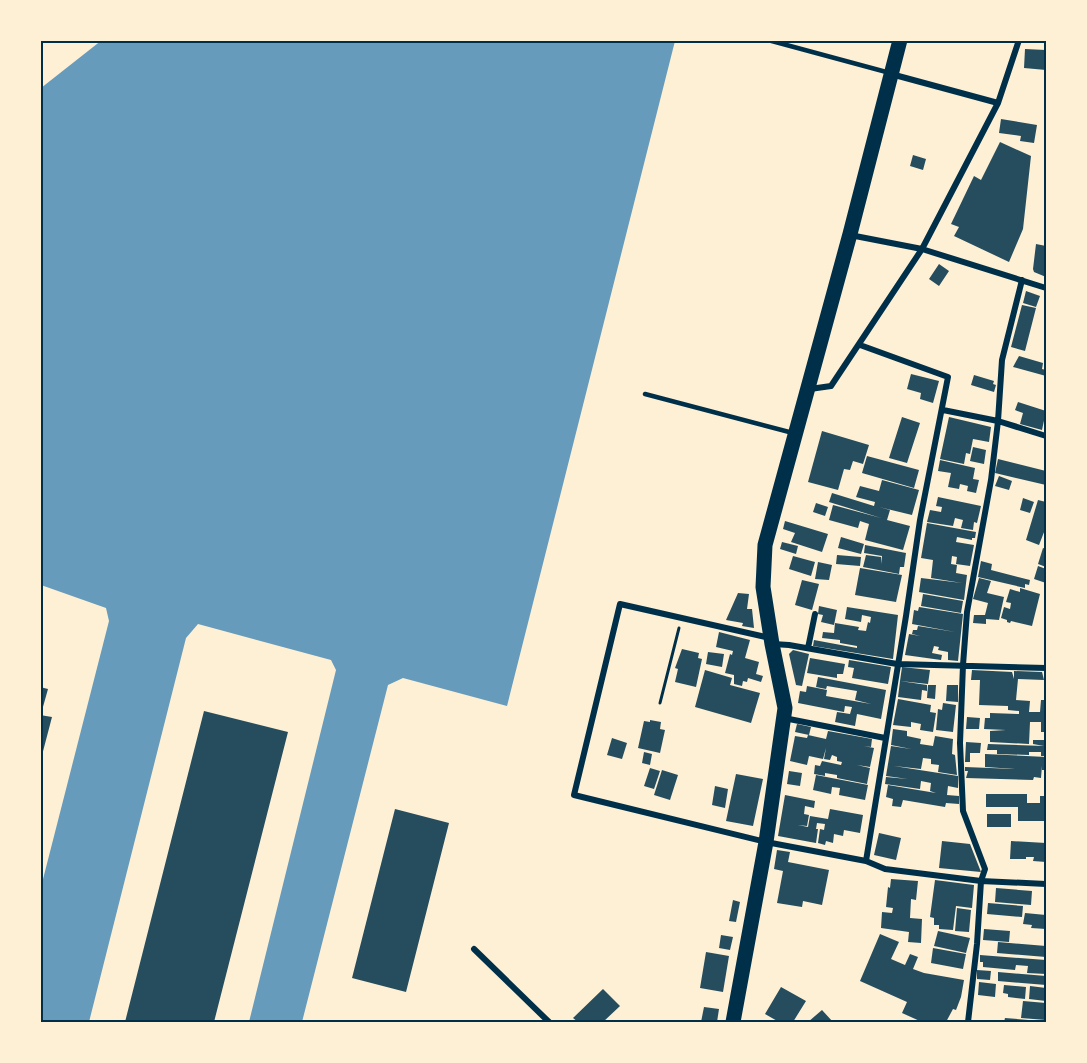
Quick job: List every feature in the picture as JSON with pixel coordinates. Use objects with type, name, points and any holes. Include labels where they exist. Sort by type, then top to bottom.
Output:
[{"type":"main road","points":[[733,1023],[766,842],[785,708],[763,587],[765,545],[900,40]]},
{"type":"street","points":[[807,390],[831,386],[922,249],[998,103],[1019,40]]},
{"type":"street","points":[[891,74],[998,103]]},
{"type":"street","points":[[850,234],[922,249],[1047,288]]},
{"type":"street","points":[[968,1023],[977,944],[981,880],[985,869],[963,811],[960,743],[963,665],[968,612],[991,480],[1002,360],[1022,280]]},
{"type":"street","points":[[860,345],[948,377],[920,520],[866,861]]},
{"type":"street","points":[[943,410],[998,421],[1047,436]]},
{"type":"street","points":[[1047,668],[897,664],[771,641],[620,604],[574,795],[766,842],[866,861],[885,869],[981,880],[1047,884]]},
{"type":"street","points":[[808,648],[814,614]]},
{"type":"street","points":[[783,718],[885,738]]},
{"type":"street","points":[[474,949],[549,1023]]},
{"type":"lane","points":[[768,40],[891,74]]},
{"type":"lane","points":[[645,394],[795,433]]},
{"type":"path","points":[[660,703],[681,618]]},
{"type":"water","points":[[102,40],[675,41],[507,706],[403,678],[388,685],[302,1022],[249,1022],[336,670],[331,660],[198,624],[186,638],[89,1022],[41,1022],[41,887],[109,621],[106,608],[41,585],[41,88]]},
{"type":"building","points":[[1025,49],[1046,50],[1046,70],[1024,68]]},
{"type":"building","points":[[1001,119],[1037,125],[1034,143],[1020,141],[1021,136],[999,133]]},
{"type":"building","points":[[1000,142],[1031,156],[1023,229],[1009,262],[954,236],[959,227],[951,224],[974,176],[981,180]]},
{"type":"building","points":[[913,155],[926,159],[923,170],[910,166]]},
{"type":"building","points":[[1036,244],[1046,246],[1046,277],[1034,272],[1033,269]]},
{"type":"building","points":[[939,264],[949,271],[939,286],[929,279]]},
{"type":"building","points":[[1026,291],[1040,296],[1036,307],[1023,303]]},
{"type":"building","points":[[1022,305],[1036,308],[1025,351],[1011,347]]},
{"type":"building","points":[[1019,356],[1043,363],[1042,369],[1046,370],[1046,376],[1013,367]]},
{"type":"building","points":[[911,374],[939,381],[933,403],[920,399],[921,393],[907,389]]},
{"type":"building","points":[[974,375],[994,381],[993,384],[996,385],[994,392],[971,385]]},
{"type":"building","points":[[1018,402],[1046,411],[1042,430],[1020,424],[1023,413],[1015,410]]},
{"type":"building","points":[[902,417],[920,423],[907,463],[889,458]]},
{"type":"building","points":[[949,417],[991,427],[989,442],[973,439],[970,454],[966,453],[964,464],[940,459]]},
{"type":"building","points":[[822,431],[869,445],[863,464],[853,461],[850,470],[844,469],[838,490],[808,482]]},
{"type":"building","points":[[973,447],[986,450],[984,464],[970,461]]},
{"type":"building","points":[[867,456],[919,470],[914,488],[862,473]]},
{"type":"building","points":[[998,459],[1046,471],[1046,485],[995,473]]},
{"type":"building","points":[[940,460],[975,468],[973,479],[979,480],[976,493],[967,491],[968,486],[960,484],[959,489],[948,487],[951,473],[938,471]]},
{"type":"building","points":[[999,476],[1012,481],[1009,490],[995,486]]},
{"type":"building","points":[[882,480],[919,490],[912,515],[879,507],[890,510],[887,520],[910,526],[903,550],[865,540],[869,524],[860,521],[858,528],[829,520],[833,505],[881,518],[829,502],[832,493],[874,506],[875,502],[856,497],[860,486],[879,491]]},
{"type":"building","points":[[938,497],[981,506],[973,530],[961,528],[963,520],[955,518],[953,526],[927,522],[930,510],[941,512],[942,507],[936,506]]},
{"type":"building","points":[[1023,498],[1034,502],[1030,513],[1020,510]]},
{"type":"building","points":[[1038,500],[1046,502],[1046,527],[1039,545],[1026,540]]},
{"type":"building","points":[[816,503],[828,507],[825,516],[813,512]]},
{"type":"building","points":[[785,521],[828,534],[822,552],[791,542],[795,533],[783,529]]},
{"type":"building","points":[[927,523],[976,532],[972,540],[957,537],[956,542],[974,545],[970,566],[956,564],[957,557],[952,556],[951,564],[957,565],[956,573],[967,575],[964,600],[919,592],[921,578],[962,583],[931,578],[933,560],[921,558]]},
{"type":"building","points":[[841,537],[864,544],[861,554],[838,548]]},
{"type":"building","points":[[782,542],[798,546],[796,554],[780,549]]},
{"type":"building","points":[[865,545],[906,553],[904,567],[900,567],[899,574],[863,567],[866,555],[881,557],[881,564],[882,556],[864,553]]},
{"type":"building","points":[[1043,548],[1046,549],[1046,567],[1038,564]]},
{"type":"building","points":[[837,555],[861,557],[860,566],[836,564]]},
{"type":"building","points":[[793,556],[815,562],[811,576],[789,569]]},
{"type":"building","points":[[981,561],[992,564],[991,570],[1030,580],[1029,585],[1025,584],[1025,588],[978,577]]},
{"type":"building","points":[[818,562],[832,565],[829,580],[815,579]]},
{"type":"building","points":[[1038,566],[1046,569],[1046,583],[1034,579]]},
{"type":"building","points":[[860,568],[902,575],[896,602],[855,595]]},
{"type":"building","points":[[979,578],[991,581],[987,593],[1004,597],[999,620],[986,619],[986,624],[973,623],[974,615],[985,615],[988,603],[973,599]]},
{"type":"building","points":[[802,580],[819,584],[812,610],[795,605]]},
{"type":"building","points":[[1020,588],[1040,594],[1032,626],[1011,621],[1010,623],[1001,618],[1004,607],[1010,609],[1011,603],[1006,602],[1010,589],[1020,592]]},
{"type":"building","points":[[738,593],[749,594],[747,609],[752,609],[754,628],[726,620]]},
{"type":"building","points":[[923,594],[963,601],[961,613],[921,606]]},
{"type":"building","points":[[819,606],[837,610],[834,625],[821,622],[823,615],[818,614]]},
{"type":"building","points":[[847,607],[898,615],[893,659],[813,646],[814,640],[857,648],[857,646],[840,643],[840,640],[822,638],[823,632],[834,633],[835,623],[859,627],[858,630],[866,631],[871,617],[862,615],[861,622],[845,619]]},
{"type":"building","points":[[919,607],[963,614],[958,661],[948,660],[948,652],[938,650],[939,647],[934,646],[932,653],[942,655],[941,660],[905,655],[909,634],[920,636],[912,634],[918,626],[955,632],[912,624],[914,610],[918,611]]},
{"type":"building","points":[[719,632],[750,640],[745,658],[759,662],[756,674],[763,676],[761,682],[748,678],[747,682],[743,681],[742,686],[734,684],[734,675],[725,673],[733,651],[716,647]]},
{"type":"building","points":[[682,649],[699,653],[698,658],[702,659],[696,687],[675,682],[678,669],[675,668]]},
{"type":"building","points":[[793,650],[809,654],[802,686],[796,685],[789,654]]},
{"type":"building","points":[[708,652],[724,654],[722,667],[706,664]]},
{"type":"building","points":[[810,658],[845,664],[843,674],[837,674],[837,678],[807,673]]},
{"type":"building","points":[[849,660],[891,667],[888,684],[852,678],[854,668],[848,667]]},
{"type":"building","points":[[902,667],[930,670],[928,684],[900,681]]},
{"type":"building","points":[[705,670],[732,678],[730,685],[760,693],[751,723],[695,707]]},
{"type":"building","points":[[972,670],[1012,672],[1014,679],[1014,671],[1042,672],[1044,680],[1018,679],[1016,700],[1030,701],[1029,712],[1040,712],[1041,700],[1046,700],[1046,732],[1041,732],[1041,722],[1030,722],[1029,744],[990,742],[990,731],[1006,730],[984,729],[985,718],[990,718],[990,713],[1019,714],[1019,711],[1008,710],[1008,706],[979,705],[980,680],[971,680]]},
{"type":"building","points":[[818,677],[886,690],[881,719],[857,714],[855,726],[835,722],[837,712],[850,714],[852,707],[845,706],[844,712],[798,703],[800,691],[806,692],[807,686],[827,690],[826,696],[871,704],[855,700],[857,691],[827,686],[826,689],[816,687]]},
{"type":"building","points":[[900,681],[927,685],[927,691],[922,690],[921,700],[898,697]]},
{"type":"building","points":[[928,685],[936,685],[935,699],[927,698]]},
{"type":"building","points":[[947,685],[958,685],[958,702],[946,701]]},
{"type":"building","points":[[40,687],[48,689],[41,714],[40,714]]},
{"type":"building","points":[[898,699],[931,705],[930,712],[936,713],[933,732],[920,730],[921,724],[911,722],[911,727],[893,725]]},
{"type":"building","points":[[943,703],[956,705],[953,732],[936,730],[938,709],[942,710]]},
{"type":"building","points":[[204,711],[288,732],[214,1022],[125,1022]]},
{"type":"building","points":[[40,715],[52,717],[41,759],[40,759]]},
{"type":"building","points":[[967,717],[980,718],[979,729],[966,729]]},
{"type":"building","points":[[650,720],[661,722],[660,729],[665,730],[660,753],[638,748],[644,721],[650,722]]},
{"type":"building","points":[[797,724],[811,727],[809,735],[795,732]]},
{"type":"building","points":[[893,729],[907,731],[907,736],[921,739],[920,744],[933,746],[935,736],[953,739],[952,754],[955,755],[957,775],[938,772],[939,765],[931,764],[931,759],[923,758],[921,769],[894,766],[958,776],[958,788],[948,786],[947,795],[959,796],[959,804],[946,803],[945,807],[903,800],[901,807],[892,806],[893,799],[886,797],[888,785],[936,793],[930,791],[931,783],[921,781],[920,789],[885,784],[886,777],[908,779],[886,776],[891,746],[911,749],[891,745]]},
{"type":"building","points":[[828,731],[872,739],[871,747],[864,746],[874,748],[870,767],[857,765],[870,768],[867,784],[837,778],[837,775],[814,774],[815,765],[820,766],[822,761],[841,765],[842,762],[837,761],[837,757],[832,755],[830,760],[824,759],[826,748],[823,759],[809,756],[807,765],[790,761],[795,736],[807,738],[808,735],[826,739]]},
{"type":"building","points":[[612,738],[627,743],[622,759],[607,755]]},
{"type":"building","points":[[1033,740],[1046,740],[1046,756],[1041,756],[1041,752],[1029,752],[1029,755],[997,754],[997,750],[987,750],[988,744],[1044,746],[1033,744]]},
{"type":"building","points":[[966,742],[981,743],[980,753],[970,753],[970,762],[965,762]]},
{"type":"building","points":[[644,752],[652,754],[650,765],[642,763]]},
{"type":"building","points":[[985,754],[1046,757],[1046,770],[1042,770],[1042,766],[1041,778],[1034,777],[1033,780],[966,778],[968,771],[965,771],[965,767],[1015,769],[985,767]]},
{"type":"building","points":[[650,768],[660,771],[654,789],[644,786]]},
{"type":"building","points":[[662,770],[678,775],[670,800],[654,795]]},
{"type":"building","points":[[789,771],[802,773],[800,786],[787,784]]},
{"type":"building","points":[[736,774],[763,779],[753,826],[726,821]]},
{"type":"building","points":[[816,775],[868,785],[865,800],[839,795],[840,788],[832,787],[831,794],[813,790]]},
{"type":"building","points":[[715,786],[728,789],[725,808],[712,805]]},
{"type":"building","points":[[986,794],[1027,794],[1027,803],[1040,803],[1040,796],[1046,796],[1046,821],[1018,821],[1018,807],[986,807]]},
{"type":"building","points":[[785,795],[815,801],[814,808],[805,806],[804,814],[809,815],[807,826],[798,825],[808,827],[810,816],[828,819],[830,809],[863,815],[860,833],[844,830],[843,836],[834,834],[833,843],[826,841],[825,845],[818,843],[820,829],[824,830],[825,824],[817,823],[816,843],[778,836]]},
{"type":"building","points":[[395,809],[449,823],[406,992],[352,978]]},
{"type":"building","points":[[987,814],[1011,814],[1011,827],[987,827]]},
{"type":"building","points":[[879,833],[901,838],[896,860],[874,855]]},
{"type":"building","points":[[942,841],[970,844],[981,872],[939,868]]},
{"type":"building","points":[[1011,841],[1046,843],[1046,862],[1033,861],[1034,857],[1010,859]]},
{"type":"building","points":[[777,850],[790,852],[788,862],[829,870],[822,905],[803,901],[802,907],[777,903],[783,871],[774,869]]},
{"type":"building","points":[[891,879],[918,881],[916,900],[911,899],[910,918],[922,919],[921,943],[908,942],[909,932],[881,928],[882,912],[892,913],[893,908],[886,907]]},
{"type":"building","points":[[935,880],[974,885],[972,908],[956,906],[953,930],[939,929],[939,925],[934,925],[934,918],[930,917]]},
{"type":"building","points":[[996,888],[1032,891],[1031,905],[995,902]]},
{"type":"building","points":[[733,900],[740,902],[736,922],[729,921]]},
{"type":"building","points":[[988,903],[1023,906],[1022,917],[987,914]]},
{"type":"building","points":[[957,908],[971,910],[969,932],[955,931]]},
{"type":"building","points":[[1025,913],[1046,915],[1046,929],[1031,928],[1032,925],[1023,924]]},
{"type":"building","points":[[984,929],[1010,931],[1009,942],[983,940]]},
{"type":"building","points":[[938,931],[970,938],[966,953],[934,946]]},
{"type":"building","points":[[880,934],[899,942],[891,959],[905,965],[910,954],[918,957],[913,969],[964,980],[956,1010],[953,1009],[946,1022],[922,1022],[902,1013],[907,1002],[860,981]]},
{"type":"building","points":[[721,935],[733,937],[730,950],[719,948]]},
{"type":"building","points":[[998,942],[1046,946],[1046,957],[997,953]]},
{"type":"building","points":[[933,948],[966,954],[963,969],[931,963]]},
{"type":"building","points":[[706,952],[729,956],[723,992],[700,988]]},
{"type":"building","points":[[980,955],[1046,960],[1046,974],[1027,973],[1028,966],[1016,965],[1015,970],[983,967]]},
{"type":"building","points":[[977,970],[991,971],[990,980],[977,979]]},
{"type":"building","points":[[998,972],[1046,976],[1046,985],[998,981]]},
{"type":"building","points":[[979,982],[996,984],[995,997],[978,995]]},
{"type":"building","points":[[1004,985],[1026,987],[1025,999],[1008,997],[1008,994],[1003,993]]},
{"type":"building","points":[[1030,986],[1046,988],[1046,1001],[1029,999]]},
{"type":"building","points":[[781,987],[806,1001],[793,1022],[779,1022],[765,1014]]},
{"type":"building","points":[[603,989],[620,1006],[603,1022],[578,1022],[573,1018]]},
{"type":"building","points":[[1023,1001],[1046,1003],[1046,1020],[1021,1018]]},
{"type":"building","points":[[704,1007],[719,1009],[717,1022],[701,1022]]},
{"type":"building","points":[[822,1010],[833,1022],[808,1022]]},
{"type":"building","points":[[1005,1018],[1041,1021],[1041,1022],[1004,1022]]}]
